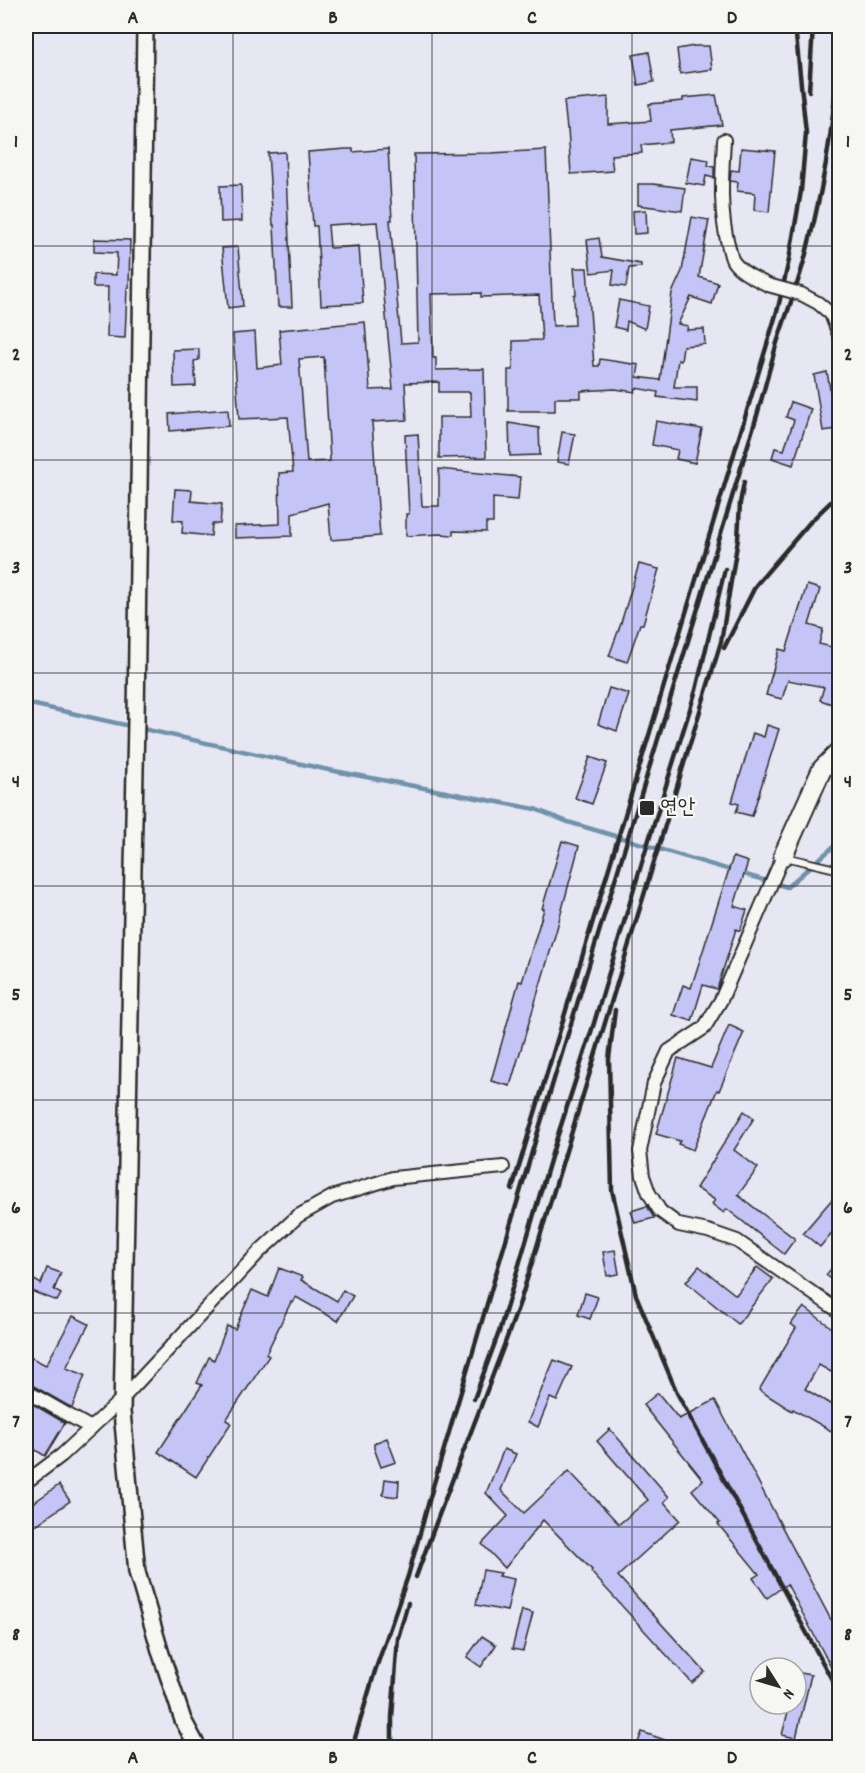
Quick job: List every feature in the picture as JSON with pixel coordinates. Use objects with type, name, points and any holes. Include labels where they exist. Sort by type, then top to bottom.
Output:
[{"type":"main road","points":[[783,856],[822,769],[840,751]]},
{"type":"street","points":[[145,26],[136,720],[122,1412],[136,1572],[183,1720],[198,1748]]},
{"type":"street","points":[[724,140],[723,214],[726,240],[732,260],[741,269],[768,285],[801,294],[818,303],[831,314],[840,337]]},
{"type":"street","points":[[783,856],[721,1000],[704,1028],[669,1051],[654,1083],[640,1151],[642,1176],[660,1211],[679,1225],[737,1240],[840,1312]]},
{"type":"street","points":[[26,1482],[62,1455],[122,1399],[260,1251],[298,1216],[332,1197],[393,1178],[502,1167]]},
{"type":"street","points":[[26,1391],[91,1428]]},
{"type":"lane","points":[[783,856],[840,870]]},
{"type":"building","points":[[709,46],[712,69],[680,74],[677,49]]},
{"type":"building","points":[[649,52],[654,82],[638,85],[633,55]]},
{"type":"building","points":[[716,95],[722,125],[670,130],[671,142],[641,145],[642,153],[611,155],[613,171],[571,174],[564,101],[608,97],[608,124],[651,121],[649,104]]},
{"type":"building","points":[[741,148],[775,151],[769,212],[754,210],[755,193],[737,191],[738,182],[730,181],[731,170],[739,171]]},
{"type":"building","points":[[388,149],[392,220],[390,220],[401,343],[418,342],[414,154],[546,150],[553,326],[575,325],[574,268],[587,268],[594,366],[599,366],[600,359],[639,365],[637,377],[660,380],[672,293],[682,271],[692,217],[709,220],[699,277],[718,283],[712,304],[691,297],[678,324],[688,326],[687,330],[704,329],[705,344],[683,346],[681,361],[678,360],[674,387],[697,387],[697,402],[657,397],[658,392],[636,388],[635,392],[615,389],[581,391],[581,398],[555,398],[555,411],[508,411],[508,370],[513,370],[513,341],[542,340],[539,295],[481,297],[481,293],[431,294],[433,358],[436,358],[436,370],[484,369],[486,457],[439,458],[439,417],[471,417],[470,392],[439,392],[439,382],[405,383],[407,420],[372,422],[380,536],[331,540],[328,503],[292,513],[292,536],[235,538],[235,526],[280,524],[279,473],[293,472],[288,417],[239,419],[233,334],[255,332],[257,368],[282,365],[279,330],[365,322],[370,390],[393,389],[377,222],[328,225],[330,248],[359,246],[363,303],[321,305],[317,226],[313,226],[308,152]],"holes":[[[324,357],[330,461],[307,462],[299,359]]]},
{"type":"building","points":[[285,152],[292,307],[278,307],[268,153]]},
{"type":"building","points":[[691,157],[709,160],[708,166],[714,167],[714,178],[706,176],[704,186],[686,183]]},
{"type":"building","points":[[638,184],[685,188],[682,211],[638,205]]},
{"type":"building","points":[[241,185],[242,221],[221,222],[220,186]]},
{"type":"building","points":[[646,210],[647,233],[634,234],[633,211]]},
{"type":"building","points":[[599,238],[602,257],[641,264],[641,267],[629,268],[626,287],[612,285],[614,270],[591,273],[587,240]]},
{"type":"building","points":[[94,239],[130,240],[125,338],[107,337],[108,287],[93,287],[93,274],[116,275],[117,253],[94,252]]},
{"type":"building","points":[[238,247],[243,306],[228,308],[222,248]]},
{"type":"building","points":[[619,300],[649,306],[645,329],[627,321],[626,330],[614,327]]},
{"type":"building","points":[[199,349],[199,360],[194,361],[196,386],[174,387],[173,350]]},
{"type":"building","points":[[827,372],[837,429],[823,431],[814,375]]},
{"type":"building","points":[[791,402],[811,409],[793,465],[772,458],[775,448],[784,450],[794,420],[786,417]]},
{"type":"building","points":[[228,409],[229,426],[170,431],[169,414]]},
{"type":"building","points":[[656,421],[702,429],[695,463],[676,459],[678,450],[652,445]]},
{"type":"building","points":[[509,423],[539,428],[540,455],[510,456]]},
{"type":"building","points":[[562,432],[575,434],[569,464],[557,462]]},
{"type":"building","points":[[418,434],[422,506],[439,506],[439,469],[520,477],[518,500],[493,498],[493,523],[486,523],[486,532],[453,531],[453,535],[406,536],[406,514],[409,514],[405,435]]},
{"type":"building","points":[[175,489],[192,490],[191,501],[222,504],[220,524],[212,524],[211,536],[182,533],[183,521],[173,520]]},
{"type":"building","points":[[639,564],[659,569],[643,624],[640,624],[627,662],[609,656]]},
{"type":"building","points":[[807,585],[820,589],[809,625],[823,629],[819,644],[840,649],[840,679],[832,704],[820,700],[824,687],[788,680],[782,699],[766,695],[779,649],[786,651]]},
{"type":"building","points":[[609,688],[629,694],[617,731],[598,724]]},
{"type":"building","points":[[767,725],[779,729],[752,816],[736,812],[739,804],[732,802],[753,733],[764,737]]},
{"type":"building","points":[[590,757],[607,763],[592,804],[575,798]]},
{"type":"building","points":[[562,841],[579,846],[510,1086],[491,1081],[519,981],[522,982],[544,909],[542,909]]},
{"type":"building","points":[[733,857],[748,862],[734,906],[747,910],[740,931],[736,929],[717,989],[703,985],[692,1021],[673,1015],[683,985],[691,988]]},
{"type":"building","points":[[729,1025],[744,1032],[693,1150],[678,1144],[680,1141],[656,1134],[678,1058],[711,1068]]},
{"type":"building","points":[[744,1111],[754,1118],[734,1150],[758,1168],[738,1195],[795,1239],[784,1254],[727,1209],[724,1213],[712,1204],[715,1200],[696,1188]]},
{"type":"building","points":[[840,1190],[840,1223],[820,1247],[803,1233]]},
{"type":"building","points":[[647,1206],[654,1218],[635,1223],[631,1211]]},
{"type":"building","points":[[615,1250],[619,1274],[607,1276],[603,1252]]},
{"type":"building","points":[[840,1259],[840,1286],[826,1275]]},
{"type":"building","points":[[699,1266],[736,1295],[757,1267],[773,1279],[738,1324],[686,1282]]},
{"type":"building","points":[[47,1268],[61,1273],[54,1290],[61,1294],[57,1301],[26,1289],[26,1275],[41,1284]]},
{"type":"building","points":[[279,1268],[303,1277],[301,1280],[337,1301],[343,1290],[353,1296],[338,1321],[296,1297],[293,1303],[291,1302],[266,1354],[269,1356],[226,1420],[231,1423],[196,1477],[158,1452],[202,1385],[197,1383],[209,1357],[214,1360],[227,1326],[235,1329],[252,1290],[268,1297]]},
{"type":"building","points":[[585,1293],[598,1297],[590,1319],[578,1315]]},
{"type":"building","points":[[804,1307],[840,1334],[840,1377],[819,1365],[805,1389],[840,1410],[840,1436],[793,1409],[792,1411],[759,1390],[796,1328],[791,1324]]},
{"type":"building","points":[[73,1316],[89,1324],[66,1368],[85,1375],[72,1408],[26,1383],[26,1355],[46,1365]]},
{"type":"building","points":[[554,1360],[572,1367],[557,1401],[550,1398],[538,1427],[528,1422]]},
{"type":"building","points":[[658,1393],[679,1419],[715,1400],[840,1637],[840,1684],[787,1584],[767,1598],[753,1578],[759,1574],[692,1490],[703,1480],[643,1405]]},
{"type":"building","points":[[26,1400],[65,1423],[45,1456],[26,1444]]},
{"type":"building","points":[[610,1429],[669,1497],[664,1502],[680,1520],[618,1576],[705,1672],[692,1683],[591,1572],[592,1570],[543,1520],[505,1568],[482,1544],[508,1516],[486,1493],[504,1449],[516,1454],[501,1490],[524,1513],[569,1471],[619,1524],[648,1500],[597,1441]]},
{"type":"building","points":[[387,1438],[396,1462],[381,1467],[374,1443]]},
{"type":"building","points":[[385,1479],[399,1481],[398,1497],[383,1495]]},
{"type":"building","points":[[59,1485],[70,1501],[26,1532],[26,1508]]},
{"type":"building","points":[[483,1570],[501,1573],[499,1576],[514,1579],[507,1611],[476,1605]]},
{"type":"building","points":[[522,1610],[533,1613],[523,1651],[512,1649]]},
{"type":"building","points":[[482,1636],[496,1645],[481,1667],[467,1657]]},
{"type":"building","points":[[787,1716],[801,1716],[796,1738],[782,1735]]},
{"type":"building","points":[[642,1732],[682,1746],[681,1748],[636,1748]]},
{"type":"waterway","points":[[26,703],[324,769],[535,809],[568,822],[787,887],[840,841]]},
{"type":"railway","points":[[512,1189],[778,308],[801,191],[806,133],[795,26]]},
{"type":"railway","points":[[809,91],[813,26]]},
{"type":"railway","points":[[352,1748],[375,1671],[408,1576],[537,1135],[758,412],[776,346],[804,262],[830,139],[839,26]]},
{"type":"railway","points":[[416,1577],[520,1302],[721,642],[738,539],[744,482]]},
{"type":"railway","points":[[724,648],[756,585],[811,521],[840,493]]},
{"type":"railway","points":[[474,1399],[499,1332],[696,690],[725,569]]},
{"type":"railway","points":[[615,1010],[609,1059],[612,1190],[636,1295],[677,1393],[838,1691]]},
{"type":"railway","points":[[392,1748],[398,1638],[408,1603]]},
{"type":"place","name":"연안","points":[[647,808]]}]
